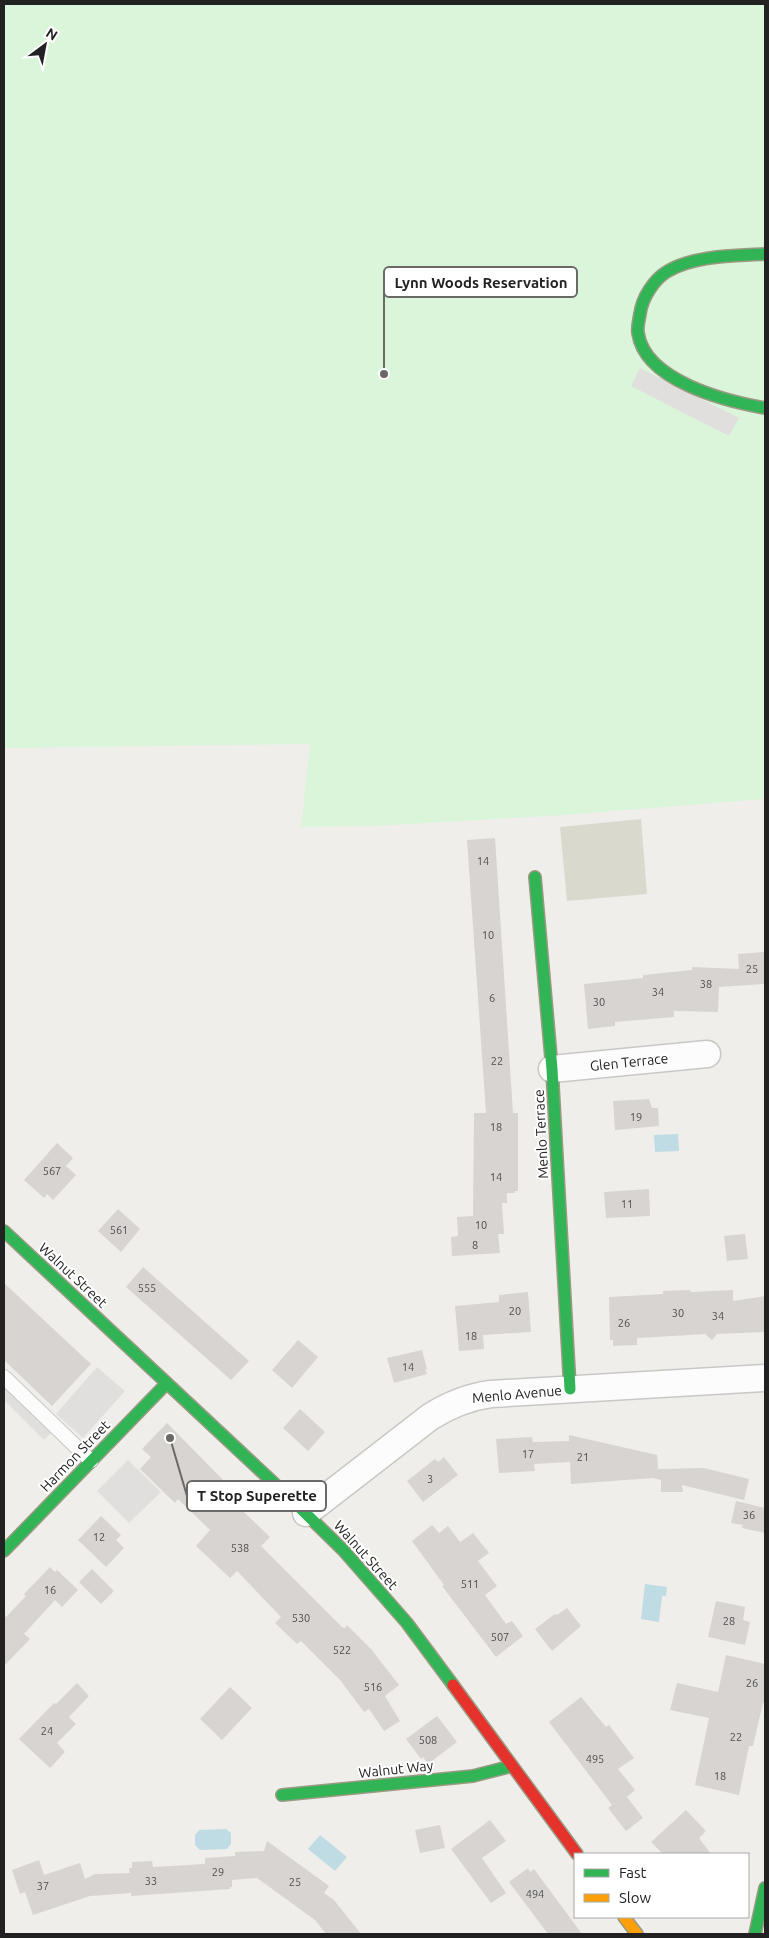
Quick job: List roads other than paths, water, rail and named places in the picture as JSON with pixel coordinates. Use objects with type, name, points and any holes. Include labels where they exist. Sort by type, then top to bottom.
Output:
[{"type":"street","points":[[765,254],[698,262],[667,272],[647,293],[636,324],[640,344],[646,355],[676,379],[702,392],[726,400],[765,408]]},
{"type":"street","name":"Menlo Terrace","points":[[535,877],[552,1069],[570,1389]]},
{"type":"street","name":"Glen Terrace","points":[[552,1069],[707,1054]]},
{"type":"street","name":"Walnut Street","points":[[4,1231],[306,1512],[362,1571],[407,1624],[577,1853]]},
{"type":"street","name":"Menlo Avenue","points":[[306,1512],[430,1417],[454,1403],[466,1399],[491,1394],[765,1378]]},
{"type":"street","name":"Harmon Street","points":[[4,1551],[168,1383]]},
{"type":"street","name":"Walnut Way","points":[[282,1795],[473,1776],[512,1766]]},
{"type":"street","points":[[755,1934],[765,1888]]},
{"type":"street","points":[[625,1918],[637,1934]]},
{"type":"lane","points":[[4,1377],[91,1461]]},
{"type":"water","points":[[678,1134],[679,1151],[655,1152],[654,1135]]},
{"type":"water","points":[[645,1584],[667,1587],[666,1596],[662,1596],[659,1622],[641,1619]]},
{"type":"water","points":[[226,1829],[231,1833],[231,1844],[227,1849],[200,1850],[195,1845],[195,1835],[199,1830]]},
{"type":"water","points":[[320,1835],[347,1857],[335,1871],[308,1849]]},
{"type":"place","name":"Lynn Woods Reservation","points":[[384,374]]},
{"type":"place","name":"T Stop Superette","points":[[170,1438]]}]
